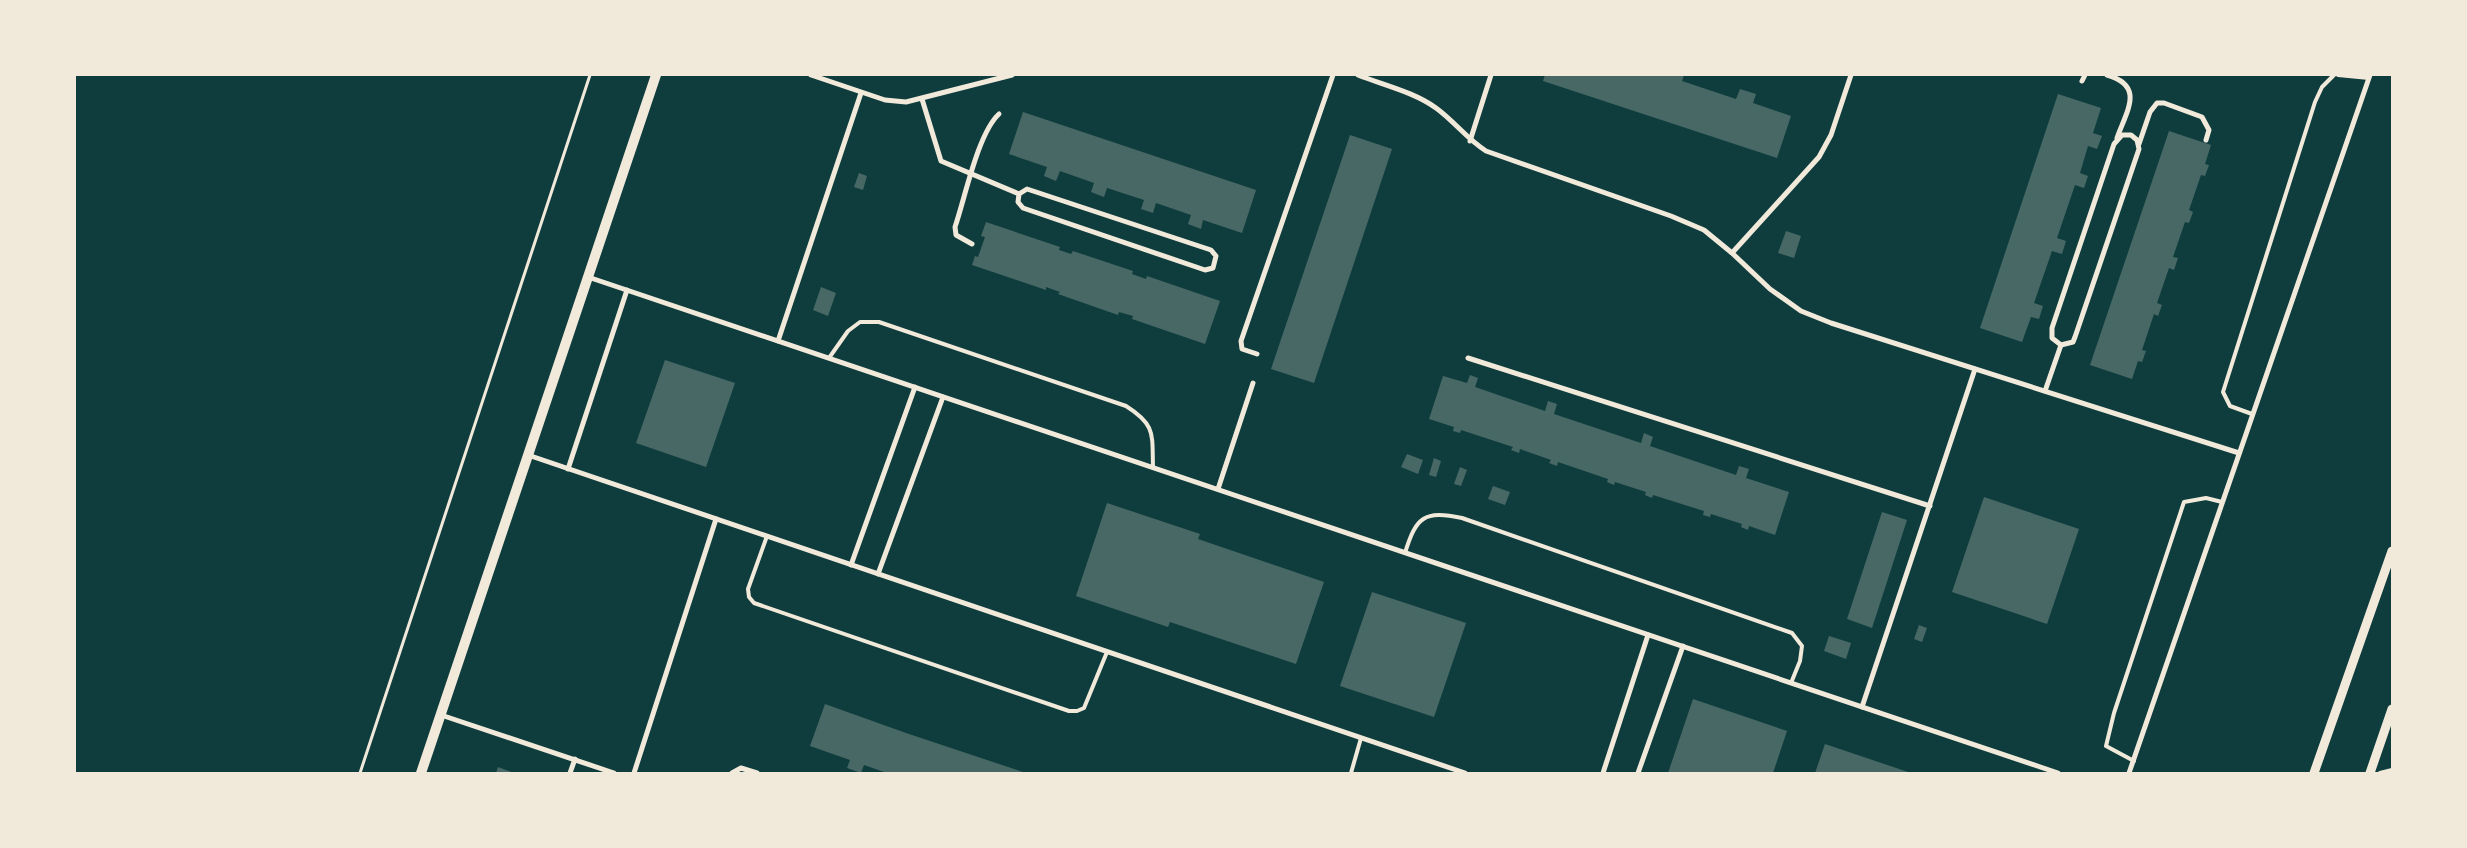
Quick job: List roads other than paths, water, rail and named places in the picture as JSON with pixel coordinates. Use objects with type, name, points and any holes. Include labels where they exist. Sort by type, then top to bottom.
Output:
[{"type":"main road","points":[[421,773],[656,75]]},
{"type":"street","points":[[812,75],[884,100],[906,102],[1012,75]]},
{"type":"street","points":[[1257,354],[1242,349],[1241,341],[1333,75]]},
{"type":"street","points":[[1358,75],[1419,98],[1436,109],[1470,141],[1486,151],[1671,216],[1704,230],[1732,253],[1770,289],[1801,310],[1831,323],[2239,453]]},
{"type":"street","points":[[1470,141],[1491,75]]},
{"type":"street","points":[[1732,253],[1820,157],[1831,135],[1851,75]]},
{"type":"street","points":[[2082,81],[2085,75]]},
{"type":"street","points":[[2107,75],[2119,78],[2130,87],[2131,95],[2051,333],[2056,342],[2061,345],[2073,342],[2150,112],[2158,103],[2164,103],[2202,117],[2209,130],[2206,140]]},
{"type":"street","points":[[2129,773],[2370,77]]},
{"type":"street","points":[[778,341],[861,93]]},
{"type":"street","points":[[922,99],[941,161],[1019,194]]},
{"type":"street","points":[[972,244],[956,235],[955,228],[982,137],[992,120],[999,114]]},
{"type":"street","points":[[2117,138],[2122,135],[2131,135],[2139,144]]},
{"type":"street","points":[[1027,189],[1032,190],[1211,250],[1216,256],[1213,268],[1205,270],[1023,208],[1018,202],[1019,194],[1027,189]]},
{"type":"street","points":[[588,277],[2058,773]]},
{"type":"street","points":[[568,469],[627,290]]},
{"type":"street","points":[[2045,391],[2061,345]]},
{"type":"street","points":[[1468,358],[1930,506]]},
{"type":"street","points":[[1862,707],[1975,369]]},
{"type":"street","points":[[1218,489],[1253,383]]},
{"type":"street","points":[[851,565],[914,387]]},
{"type":"street","points":[[878,574],[943,396]]},
{"type":"street","points":[[528,455],[1465,773]]},
{"type":"street","points":[[634,773],[716,519]]},
{"type":"street","points":[[2314,773],[2392,551]]},
{"type":"street","points":[[1602,773],[1648,634]]},
{"type":"street","points":[[1638,773],[1683,646]]},
{"type":"street","points":[[2370,773],[2392,709]]},
{"type":"street","points":[[441,715],[614,773]]},
{"type":"street","points":[[570,773],[575,759]]},
{"type":"street","points":[[732,773],[741,768],[757,773]]},
{"type":"lane","points":[[2252,414],[2230,406],[2223,392],[2315,102],[2322,87],[2336,75],[2370,77]]},
{"type":"lane","points":[[829,358],[848,331],[860,322],[879,322],[1126,406],[1142,417],[1152,431],[1153,467]]},
{"type":"lane","points":[[2134,760],[2106,746],[2114,713],[2184,502],[2206,498],[2222,502]]},
{"type":"lane","points":[[1405,553],[1412,532],[1419,521],[1430,514],[1462,518],[1792,633],[1802,646],[1800,661],[1791,683]]},
{"type":"lane","points":[[767,536],[748,589],[749,596],[754,603],[1050,704],[1077,712],[1084,708],[1107,652]]},
{"type":"lane","points":[[1351,773],[1361,738]]},
{"type":"lane","points":[[2380,773],[2392,770]]}]
